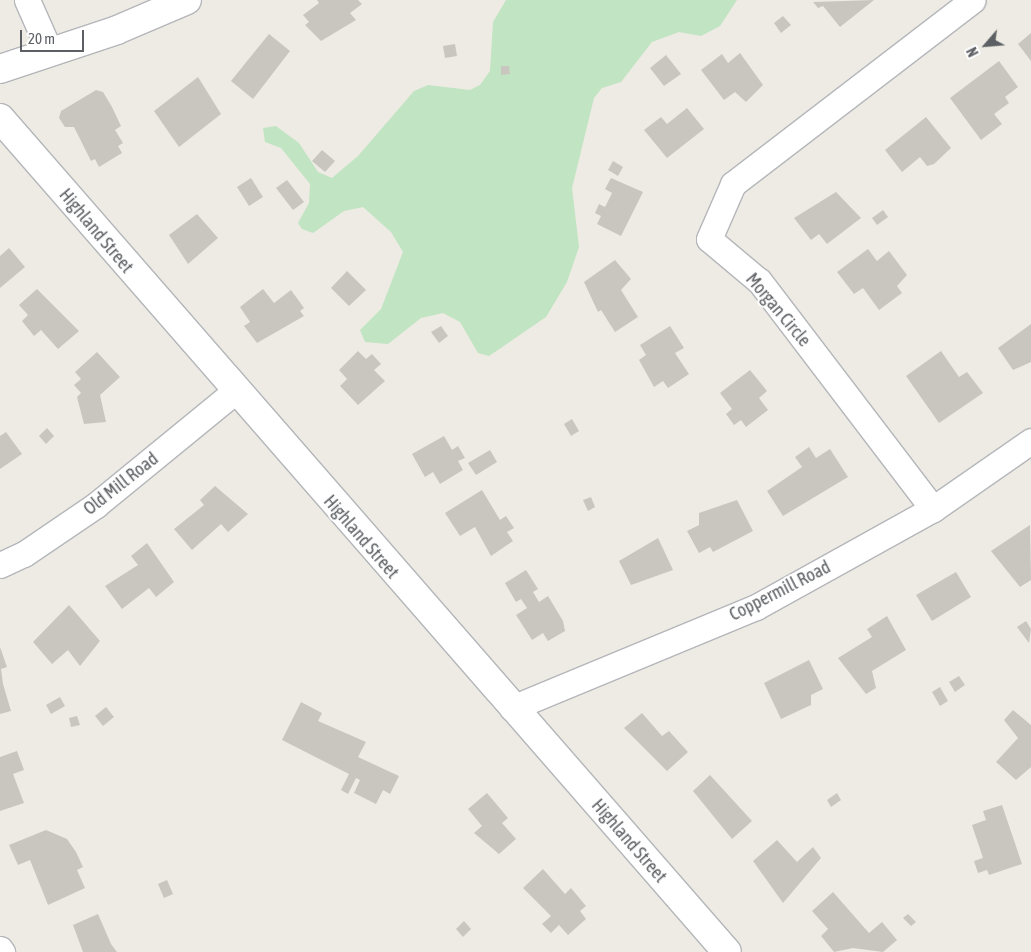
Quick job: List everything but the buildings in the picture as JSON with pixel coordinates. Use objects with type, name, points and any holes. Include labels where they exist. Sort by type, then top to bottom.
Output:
[{"type":"street","points":[[27,0],[50,52]]},
{"type":"street","points":[[0,70],[187,0]]},
{"type":"street","name":"Morgan Circle","points":[[933,510],[759,281],[709,239],[733,184],[974,0]]},
{"type":"street","name":"Highland Street","points":[[0,118],[234,392],[727,952]]},
{"type":"street","name":"Old Mill Road","points":[[0,565],[24,554],[96,504],[234,392]]},
{"type":"street","name":"Coppermill Road","points":[[512,708],[756,607],[933,510],[1031,441]]},
{"type":"green space","points":[[506,0],[737,0],[720,26],[701,36],[679,32],[652,42],[621,82],[602,88],[594,98],[572,188],[579,247],[567,282],[546,317],[489,356],[478,353],[460,322],[443,313],[421,318],[388,344],[365,342],[360,330],[381,309],[403,252],[391,232],[363,207],[344,211],[313,233],[302,229],[298,223],[309,203],[310,184],[281,148],[265,142],[263,128],[276,126],[299,143],[318,172],[332,178],[358,156],[414,91],[428,85],[470,90],[480,85],[490,71],[493,22]]}]
